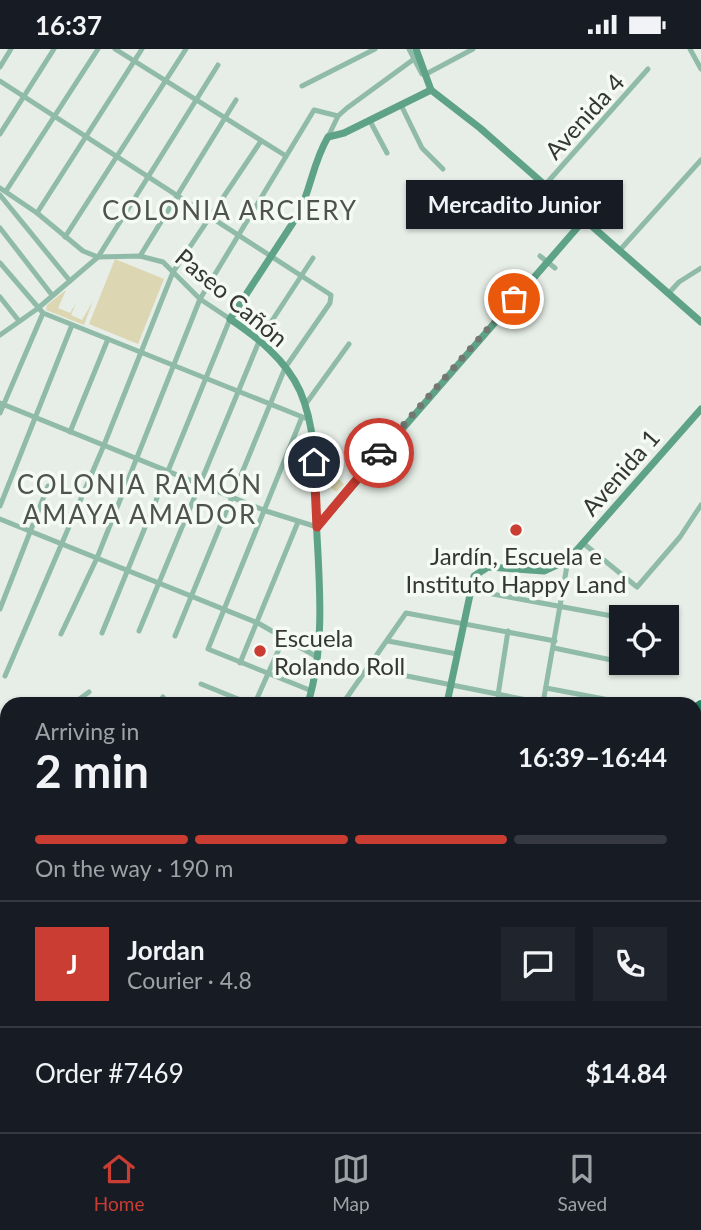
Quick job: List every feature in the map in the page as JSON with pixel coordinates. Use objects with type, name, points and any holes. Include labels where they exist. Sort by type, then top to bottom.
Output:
[{"type":"street","points":[[0,67],[11,49]]},
{"type":"street","points":[[0,134],[54,49]]},
{"type":"street","points":[[2,191],[56,115],[97,49]]},
{"type":"street","points":[[115,49],[286,156]]},
{"type":"street","points":[[37,213],[142,49]]},
{"type":"street","points":[[65,237],[164,80],[187,49]]},
{"type":"street","points":[[302,86],[375,49]]},
{"type":"street","points":[[408,49],[432,90],[701,322]]},
{"type":"street","points":[[416,49],[428,73],[432,90]]},
{"type":"street","points":[[428,73],[473,49]]},
{"type":"street","points":[[690,49],[701,69]]},
{"type":"street","points":[[102,633],[230,319],[307,198],[316,160],[338,116],[414,59]]},
{"type":"street","points":[[0,413],[40,311],[52,295],[99,257],[218,65]]},
{"type":"street","name":"Avenida 4","points":[[545,185],[648,69]]},
{"type":"street","points":[[0,81],[241,235],[331,299],[285,368],[193,596],[174,636]]},
{"type":"street","points":[[328,137],[370,121],[432,90]]},
{"type":"street","points":[[140,255],[227,119],[236,100]]},
{"type":"street","points":[[401,106],[422,148],[443,169]]},
{"type":"street","points":[[61,634],[97,558],[200,299],[314,110],[338,116]]},
{"type":"street","points":[[370,121],[387,153]]},
{"type":"street","points":[[5,676],[63,544],[173,272],[208,216],[261,141]]},
{"type":"street","points":[[620,251],[701,160]]},
{"type":"street","points":[[2,191],[37,213],[65,237],[99,257]]},
{"type":"street","points":[[2,191],[70,281]]},
{"type":"street","points":[[2,404],[266,511],[317,527],[584,220]]},
{"type":"street","points":[[0,228],[52,295]]},
{"type":"street","name":"Paseo Cañón","points":[[99,257],[140,255],[163,262],[200,299],[260,339],[294,379],[305,405],[305,418],[313,440],[319,582],[317,657],[310,697]]},
{"type":"street","points":[[540,255],[555,268]]},
{"type":"street","points":[[139,631],[161,584],[260,339],[313,258]]},
{"type":"street","points":[[0,263],[40,311],[305,418],[208,649],[312,691]]},
{"type":"street","points":[[668,294],[679,282],[701,268]]},
{"type":"street","points":[[0,297],[19,321]]},
{"type":"street","points":[[0,334],[40,311]]},
{"type":"street","points":[[0,506],[72,325]]},
{"type":"street","points":[[70,432],[108,339]]},
{"type":"street","points":[[305,405],[349,344]]},
{"type":"street","name":"Avenida 1","points":[[568,561],[701,409]]},
{"type":"street","points":[[0,609],[48,486]]},
{"type":"street","points":[[583,543],[633,587],[639,586],[701,505]]},
{"type":"street","points":[[0,519],[258,624],[317,657]]},
{"type":"street","points":[[240,663],[298,522]]},
{"type":"street","points":[[448,697],[474,576],[488,567],[544,571],[568,561]]},
{"type":"street","points":[[544,697],[568,561]]},
{"type":"street","points":[[428,586],[470,590],[609,615]]},
{"type":"street","points":[[347,697],[406,613],[508,631],[609,659]]},
{"type":"street","points":[[498,695],[508,631]]},
{"type":"street","points":[[258,697],[283,640]]},
{"type":"street","points":[[388,641],[457,654]]},
{"type":"street","points":[[367,668],[509,697]]},
{"type":"street","points":[[201,684],[233,697]]},
{"type":"street","points":[[546,688],[593,697]]},
{"type":"street","points":[[82,697],[89,692]]},
{"type":"shaded area","points":[[115,259],[164,279],[138,344],[89,324]]},
{"type":"shaded area","points":[[66,290],[58,308],[70,313],[76,303],[71,315],[82,320],[93,301],[84,325],[46,310],[47,305]]},
{"type":"shaded area","points":[[326,467],[344,484],[336,492],[318,476]]},
{"type":"way so far","points":[[379,453],[514,299]]},
{"type":"place","name":"Mercadito Junior","points":[[514,299]]},
{"type":"place","name":"Jardín, Escuela e Instituto Happy Land","points":[[516,530]]},
{"type":"place","name":"Escuela Rolando Roll","points":[[260,651]]},
{"type":"district","name":"COLONIA ARCIERY","points":[[230,210]]},
{"type":"district","name":"COLONIA RAMÓN AMAYA AMADOR","points":[[140,498]]},
{"type":"route","points":[[314,462],[317,527],[379,453]]}]
